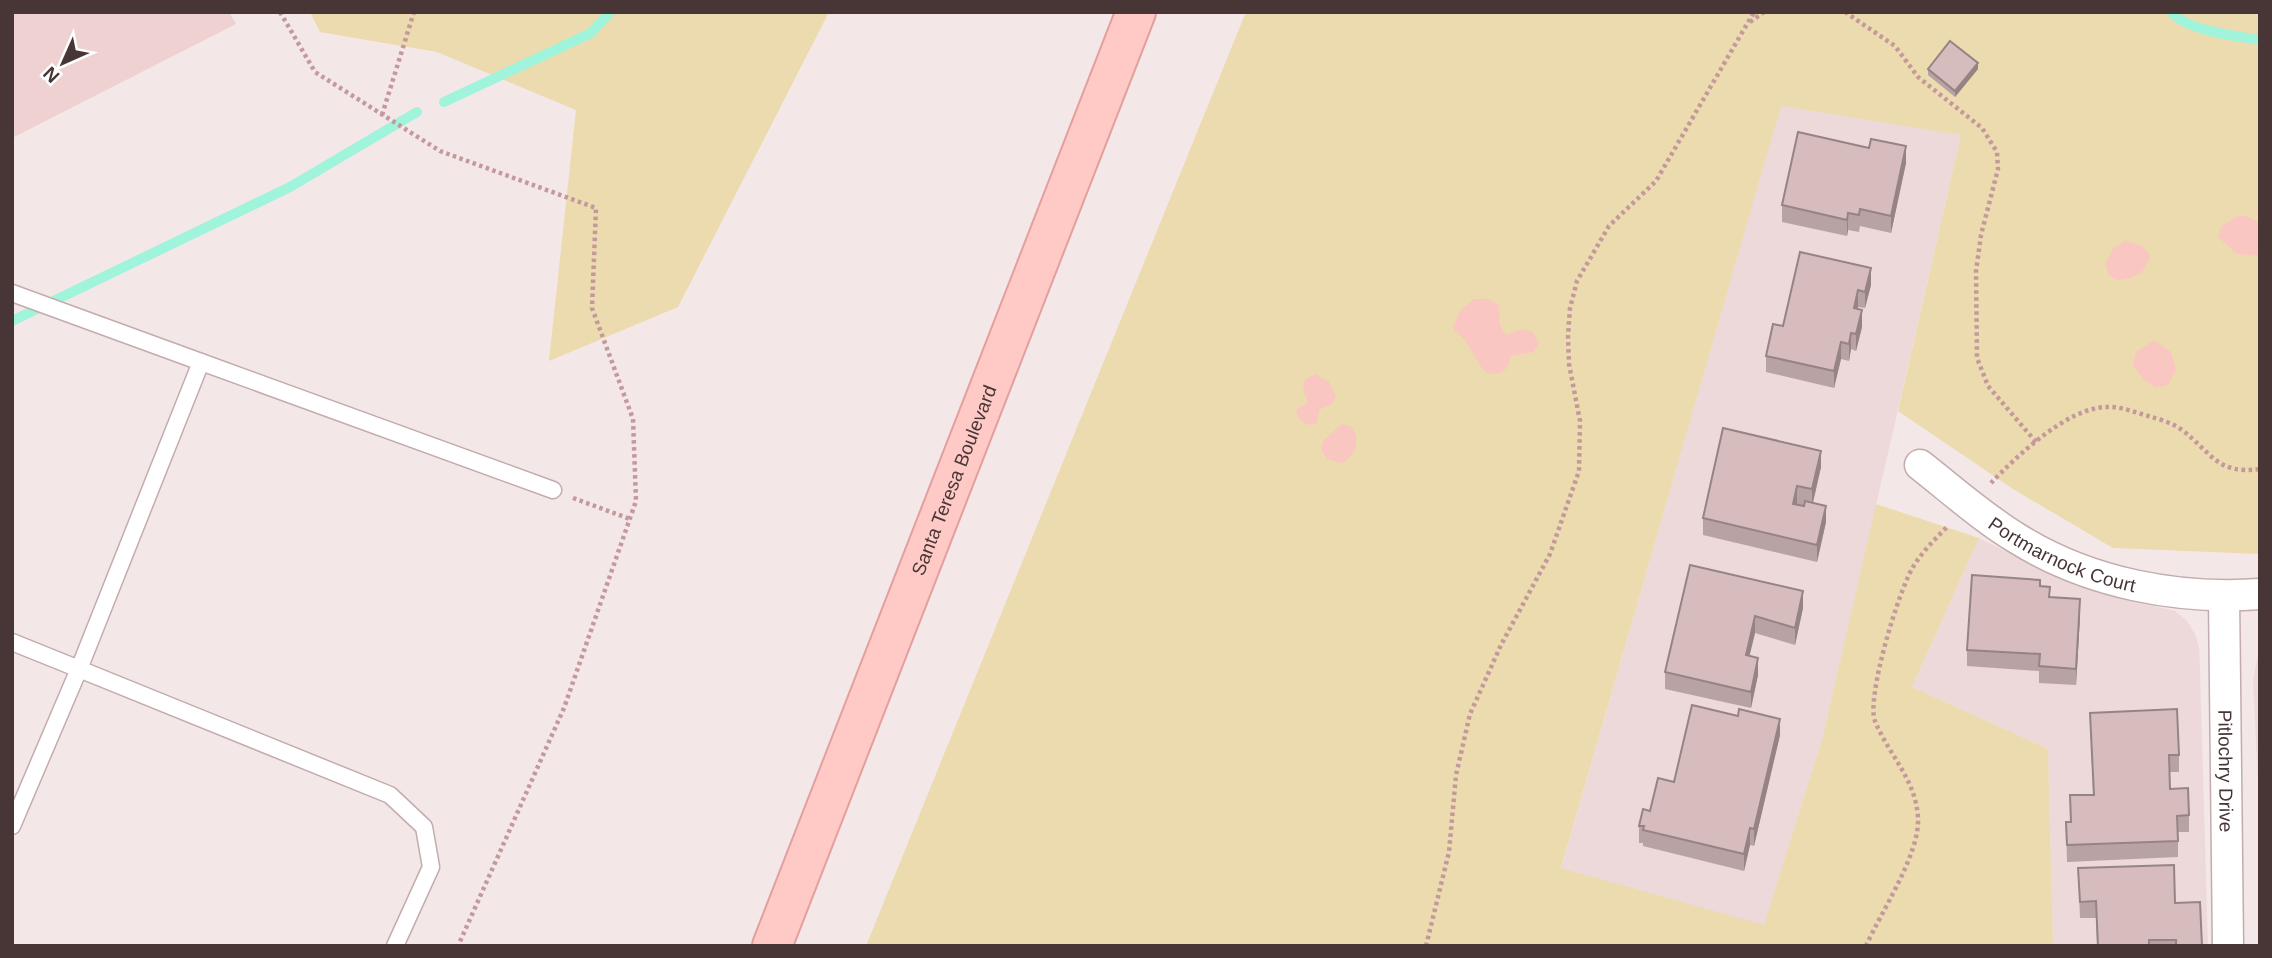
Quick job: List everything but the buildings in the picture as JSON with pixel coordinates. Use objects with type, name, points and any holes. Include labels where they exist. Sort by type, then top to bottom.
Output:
[{"type":"main road","name":"Santa Teresa Boulevard","points":[[772,946],[1136,12]]},
{"type":"street","name":"Portmarnock Court","points":[[1920,464],[2019,540],[2069,565],[2152,588],[2224,596],[2260,594]]},
{"type":"street","name":"Pitlochry Drive","points":[[2224,596],[2228,946]]},
{"type":"lane","points":[[12,293],[553,490]]},
{"type":"lane","points":[[12,826],[79,669],[201,362]]},
{"type":"lane","points":[[12,642],[390,795],[424,827],[431,867],[395,946]]},
{"type":"path","points":[[280,12],[315,72],[440,152],[596,208],[592,308],[632,419],[636,501],[564,708],[458,946]]},
{"type":"path","points":[[382,115],[414,12]]},
{"type":"path","points":[[1426,946],[1449,852],[1456,775],[1470,714],[1501,645],[1550,554],[1579,471],[1580,421],[1569,363],[1570,308],[1577,281],[1609,226],[1656,181],[1754,12]]},
{"type":"path","points":[[1744,28],[1764,12]]},
{"type":"path","points":[[1843,12],[1888,40],[1918,77],[1982,128],[1997,152],[1998,169],[1981,235],[1976,271],[1977,358],[1988,386],[2036,442]]},
{"type":"path","points":[[1866,946],[1913,849],[1918,818],[1902,766],[1875,723],[1872,712],[1873,691],[1912,568],[1970,504],[2036,442],[2086,411],[2122,408],[2182,429],[2220,464],[2232,469],[2260,469]]},
{"type":"path","points":[[553,490],[629,519]]},
{"type":"shaded area","points":[[12,12],[229,12],[236,24],[12,138]]},
{"type":"shaded area","points":[[310,12],[829,12],[678,307],[549,361],[576,110],[437,52],[320,32]]},
{"type":"shaded area","points":[[1246,12],[2260,12],[2260,554],[2113,548],[2013,489],[1898,411],[1961,135],[1781,106],[1561,868],[1764,925],[1823,736],[1876,504],[1979,538],[1912,687],[2048,749],[2053,946],[866,946]]},
{"type":"shaded area","points":[[1781,105],[1961,135],[1823,736],[1764,926],[1561,869]]},
{"type":"shaded area","points":[[1979,538],[2063,580],[2098,593],[2175,611],[2187,621],[2195,634],[2199,647],[2208,946],[2053,946],[2048,749],[1912,687]]},
{"type":"shaded area","points":[[2260,645],[2260,825],[2253,680]]},
{"type":"sand","points":[[2238,216],[2246,216],[2260,223],[2260,256],[2237,254],[2218,237],[2221,226]]},
{"type":"sand","points":[[2125,241],[2142,246],[2150,255],[2143,271],[2117,280],[2108,274],[2105,264],[2113,248]]},
{"type":"sand","points":[[1474,299],[1489,299],[1499,305],[1500,325],[1506,335],[1522,329],[1533,332],[1539,343],[1534,352],[1511,356],[1507,368],[1499,373],[1487,372],[1453,328],[1460,311]]},
{"type":"sand","points":[[2154,340],[2171,352],[2176,370],[2168,385],[2156,388],[2143,379],[2133,365],[2136,352]]},
{"type":"sand","points":[[1316,374],[1329,382],[1336,395],[1332,404],[1319,410],[1317,423],[1308,425],[1299,419],[1296,410],[1308,402],[1303,391],[1305,379]]},
{"type":"sand","points":[[1342,424],[1352,427],[1355,432],[1356,448],[1350,457],[1341,463],[1327,459],[1321,449],[1324,440]]},
{"type":"waterway","points":[[444,102],[591,33],[610,12]]},
{"type":"waterway","points":[[2171,12],[2200,28],[2260,40]]},
{"type":"waterway","points":[[12,321],[290,187],[417,112]]}]
